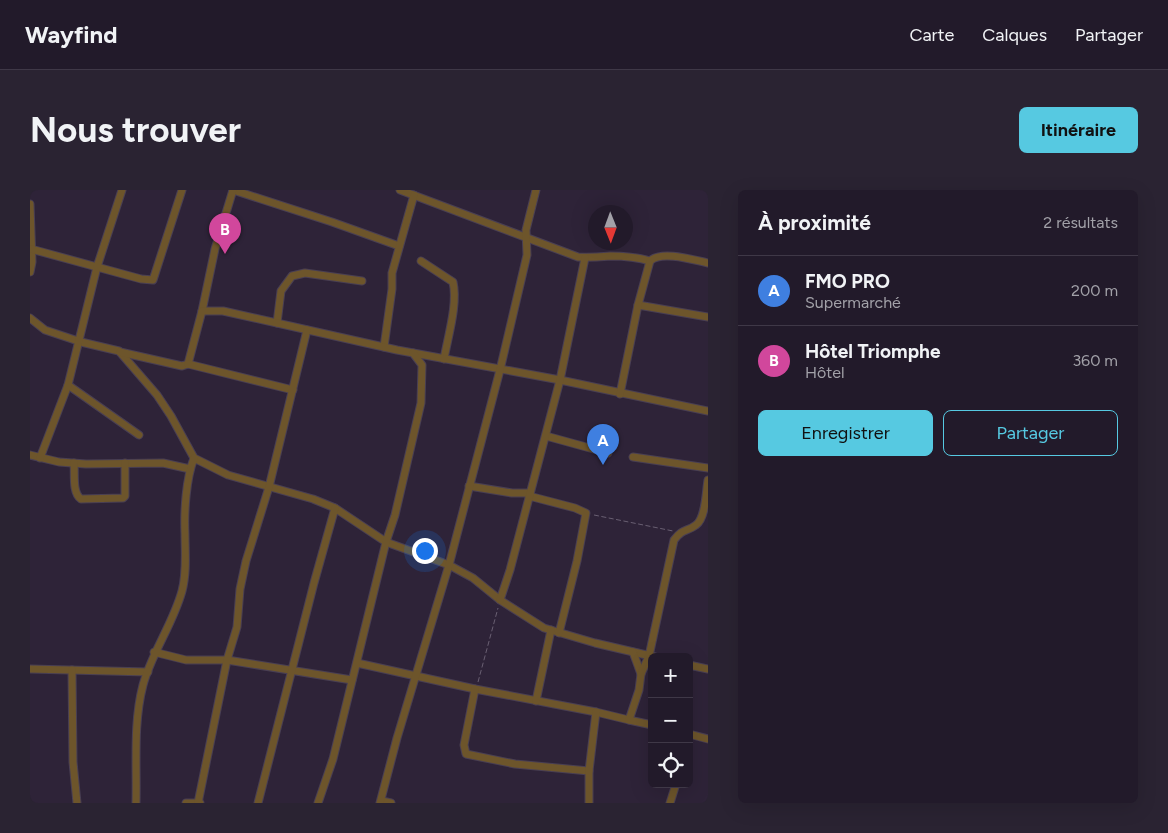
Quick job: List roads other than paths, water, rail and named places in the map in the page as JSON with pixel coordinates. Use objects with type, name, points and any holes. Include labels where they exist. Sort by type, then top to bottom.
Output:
[{"type":"street","points":[[40,458],[68,385],[97,267],[122,190]]},
{"type":"street","points":[[32,249],[141,279],[153,280],[182,190]]},
{"type":"street","points":[[188,364],[215,250],[233,190],[400,246]]},
{"type":"street","points":[[400,190],[578,257],[634,257],[650,261]]},
{"type":"street","points":[[391,803],[381,802],[397,738],[449,565],[500,370],[527,255],[526,230],[536,190]]},
{"type":"street","points":[[384,347],[392,289],[392,274],[414,195]]},
{"type":"street","points":[[30,204],[32,249],[30,272]]},
{"type":"street","points":[[620,394],[638,305],[650,261],[654,257],[669,256],[708,263]]},
{"type":"street","points":[[500,600],[510,570],[560,380],[585,258]]},
{"type":"street","points":[[421,261],[453,282],[455,290],[444,359]]},
{"type":"street","points":[[277,323],[281,290],[292,276],[305,273],[362,281]]},
{"type":"street","points":[[638,305],[708,317]]},
{"type":"street","points":[[202,311],[223,311],[413,353],[560,380],[708,411]]},
{"type":"street","points":[[30,318],[45,330],[78,341],[182,366],[188,364],[293,390]]},
{"type":"street","points":[[186,803],[199,803],[227,660],[237,627],[240,590],[246,561],[269,487],[307,330]]},
{"type":"street","points":[[119,351],[157,394],[194,458],[228,476],[313,499],[335,508],[386,542],[449,565],[473,578],[500,600],[544,628],[648,655]]},
{"type":"street","points":[[318,803],[333,759],[386,542],[395,515],[421,403],[422,365],[413,353]]},
{"type":"street","points":[[68,385],[139,435]]},
{"type":"street","points":[[546,436],[608,453]]},
{"type":"street","points":[[30,454],[59,462],[163,462],[190,469]]},
{"type":"street","points":[[633,457],[708,468]]},
{"type":"street","points":[[136,803],[138,707],[154,652],[167,630],[182,590],[185,568],[185,527],[190,469],[194,458]]},
{"type":"street","points":[[74,463],[76,491],[77,496],[81,499],[123,498],[126,496],[125,463]]},
{"type":"street","points":[[653,653],[674,540],[680,532],[695,527],[700,522],[704,512],[708,480]]},
{"type":"street","points":[[469,486],[530,495],[586,513],[577,562],[559,633]]},
{"type":"street","points":[[258,803],[335,508]]},
{"type":"street","points":[[536,701],[551,630]]},
{"type":"street","points":[[154,652],[186,660],[227,660],[293,669],[352,680]]},
{"type":"street","points":[[633,652],[641,674]]},
{"type":"street","points":[[357,663],[648,724]]},
{"type":"street","points":[[629,720],[639,690],[641,674],[648,663]]},
{"type":"street","points":[[693,666],[708,669]]},
{"type":"street","points":[[30,669],[148,672]]},
{"type":"street","points":[[72,670],[73,762],[77,803]]},
{"type":"street","points":[[475,689],[464,745],[466,754],[515,764],[589,771]]},
{"type":"street","points":[[591,801],[589,771],[596,712]]},
{"type":"street","points":[[693,735],[708,739]]},
{"type":"street","points":[[670,803],[675,788]]},
{"type":"place","name":"Hôtel Triomphe","points":[[225,254]]},
{"type":"place","name":"FMO PRO","points":[[603,465]]}]
